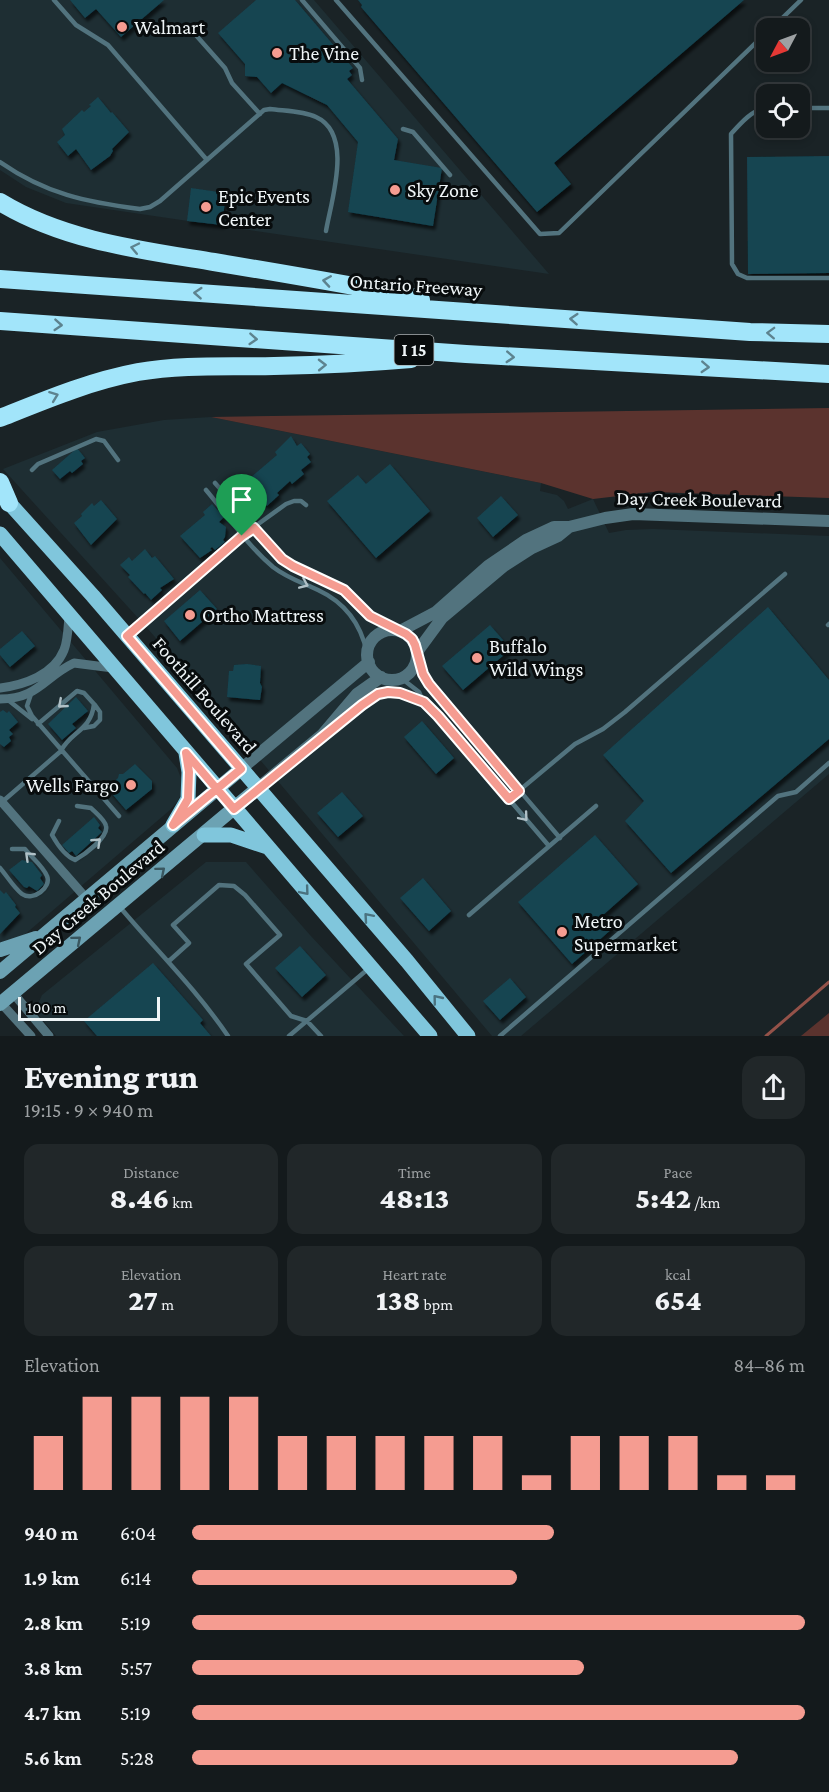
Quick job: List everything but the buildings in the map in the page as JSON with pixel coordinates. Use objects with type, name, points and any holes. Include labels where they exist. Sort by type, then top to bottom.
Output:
[{"type":"highway","points":[[0,202],[39,222],[86,238],[145,251],[412,297],[445,310]]},
{"type":"highway","name":"Ontario Freeway","points":[[0,279],[750,332],[829,334]]},
{"type":"highway","name":"I 15","points":[[0,321],[466,354],[829,374]]},
{"type":"highway","points":[[0,418],[85,385],[139,372],[191,367],[347,364],[466,354]]},
{"type":"highway","points":[[0,482],[4,498]]},
{"type":"main road","name":"Foothill Boulevard","points":[[4,498],[93,596],[407,961],[468,1036]]},
{"type":"main road","points":[[0,534],[430,1036]]},
{"type":"main road","points":[[173,825],[188,799],[189,772],[186,753]]},
{"type":"main road","name":"Day Creek Boulevard","points":[[0,972],[241,769]]},
{"type":"main road","name":"Day Creek Boulevard","points":[[0,1003],[258,788]]},
{"type":"main road","points":[[204,835],[231,835],[267,847]]},
{"type":"main road","points":[[0,950],[44,935]]},
{"type":"main road","points":[[0,977],[13,993]]},
{"type":"street","name":"Day Creek Boulevard","points":[[397,630],[436,612],[511,549],[554,528],[633,514],[829,521]]},
{"type":"street","name":"Day Creek Boulevard","points":[[417,655],[437,624],[486,581],[517,557],[558,536],[569,527]]},
{"type":"street","points":[[0,688],[23,684],[42,674],[54,664],[65,646],[69,616]]},
{"type":"street","points":[[397,630],[412,639],[417,655],[412,670],[401,678],[394,679],[381,677],[376,673],[368,658],[369,646],[379,633],[397,630]]},
{"type":"street","name":"Day Creek Boulevard","points":[[241,769],[368,658]]},
{"type":"street","points":[[3,699],[39,689],[74,663],[113,668]]},
{"type":"street","name":"Day Creek Boulevard","points":[[258,788],[323,734],[357,694],[381,677]]},
{"type":"street","points":[[1,801],[86,898]]},
{"type":"street","points":[[13,993],[49,1036]]},
{"type":"street","points":[[0,1003],[31,1036]]},
{"type":"lane","points":[[54,0],[76,25],[108,45],[207,160]]},
{"type":"lane","points":[[302,0],[360,68],[362,80]]},
{"type":"lane","points":[[336,0],[540,234],[559,233],[756,43]]},
{"type":"lane","points":[[782,18],[801,0]]},
{"type":"lane","points":[[194,33],[225,68],[232,83],[260,114]]},
{"type":"lane","points":[[810,108],[829,108]]},
{"type":"lane","points":[[0,162],[39,186],[68,196],[140,209],[150,207],[160,201],[264,110],[270,109],[315,117],[330,131],[339,159],[326,231]]},
{"type":"lane","points":[[756,112],[731,134],[732,264],[735,271],[747,278],[829,278]]},
{"type":"lane","points":[[404,129],[413,132],[450,175]]},
{"type":"lane","points":[[32,470],[42,462],[96,438],[104,441],[118,460]]},
{"type":"lane","points":[[215,483],[282,559],[344,590],[370,616],[397,630]]},
{"type":"lane","points":[[206,490],[236,525],[242,536],[279,572],[319,590],[345,609],[359,625],[368,658]]},
{"type":"lane","points":[[127,636],[242,536],[286,504],[301,501],[306,505]]},
{"type":"lane","points":[[509,799],[575,744],[597,733],[625,712],[785,574]]},
{"type":"lane","points":[[417,655],[429,684],[560,838]]},
{"type":"lane","points":[[401,678],[419,692],[424,702],[549,846]]},
{"type":"lane","points":[[38,724],[77,691],[84,693],[100,712],[100,720],[94,726],[84,728]]},
{"type":"lane","points":[[32,692],[27,703],[28,709],[38,724]]},
{"type":"lane","points":[[323,734],[378,694],[400,693],[424,702]]},
{"type":"lane","points":[[3,699],[18,706],[38,724],[119,816]]},
{"type":"lane","points":[[1,801],[62,751],[64,746],[84,728],[93,713],[94,704]]},
{"type":"lane","points":[[500,1036],[778,796],[796,792],[829,763]]},
{"type":"lane","points":[[59,821],[52,835],[70,858],[75,860],[105,836],[107,830],[106,824],[91,808],[76,806]]},
{"type":"lane","points":[[469,915],[596,806]]},
{"type":"lane","points":[[0,868],[22,895],[34,896],[45,887],[48,882],[47,875],[25,849],[12,849]]},
{"type":"lane","points":[[169,961],[189,943],[173,924],[219,885],[234,886],[245,895],[280,935],[246,964],[291,1016],[307,1021],[321,1036]]},
{"type":"lane","points":[[118,906],[169,961],[212,1012],[228,1036]]},
{"type":"lane","points":[[289,1036],[370,968]]},
{"type":"shaded area","points":[[0,0],[314,0],[549,274],[66,203],[26,187],[0,170]]},
{"type":"shaded area","points":[[829,408],[829,498],[653,492],[593,499],[541,483],[211,417]]},
{"type":"shaded area","points":[[211,417],[541,483],[540,491],[557,495],[568,509],[593,499],[609,533],[653,529],[829,536],[829,774],[521,1036],[492,1036],[219,711],[3,469],[97,432],[164,420]]},
{"type":"shaded area","points":[[0,558],[177,768],[181,778],[182,792],[170,810],[23,936],[0,946]]},
{"type":"shaded area","points":[[206,862],[246,862],[404,1036],[56,1036],[35,1011],[42,995]]},
{"type":"shaded area","points":[[829,1013],[829,1036],[801,1036]]},
{"type":"waterway","points":[[766,1036],[829,982]]},
{"type":"place","name":"Walmart","points":[[122,27]]},
{"type":"place","name":"The Vine","points":[[277,53]]},
{"type":"place","name":"Sky Zone","points":[[395,190]]},
{"type":"place","name":"Epic Events Center","points":[[206,207]]},
{"type":"place","name":"Ortho Mattress","points":[[190,615]]},
{"type":"place","name":"Buffalo Wild Wings","points":[[477,658]]},
{"type":"place","name":"Wells Fargo","points":[[131,785]]},
{"type":"place","name":"Metro Supermarket","points":[[562,932]]},
{"type":"route","points":[[242,536],[127,636],[241,769],[217,789],[173,825],[188,799],[189,772],[186,753],[217,789],[234,809],[323,734],[342,723],[378,694],[388,692],[400,693],[424,702],[509,799],[519,791],[429,684],[423,674],[412,639],[370,616],[344,590],[282,559],[254,528],[242,536]]}]
